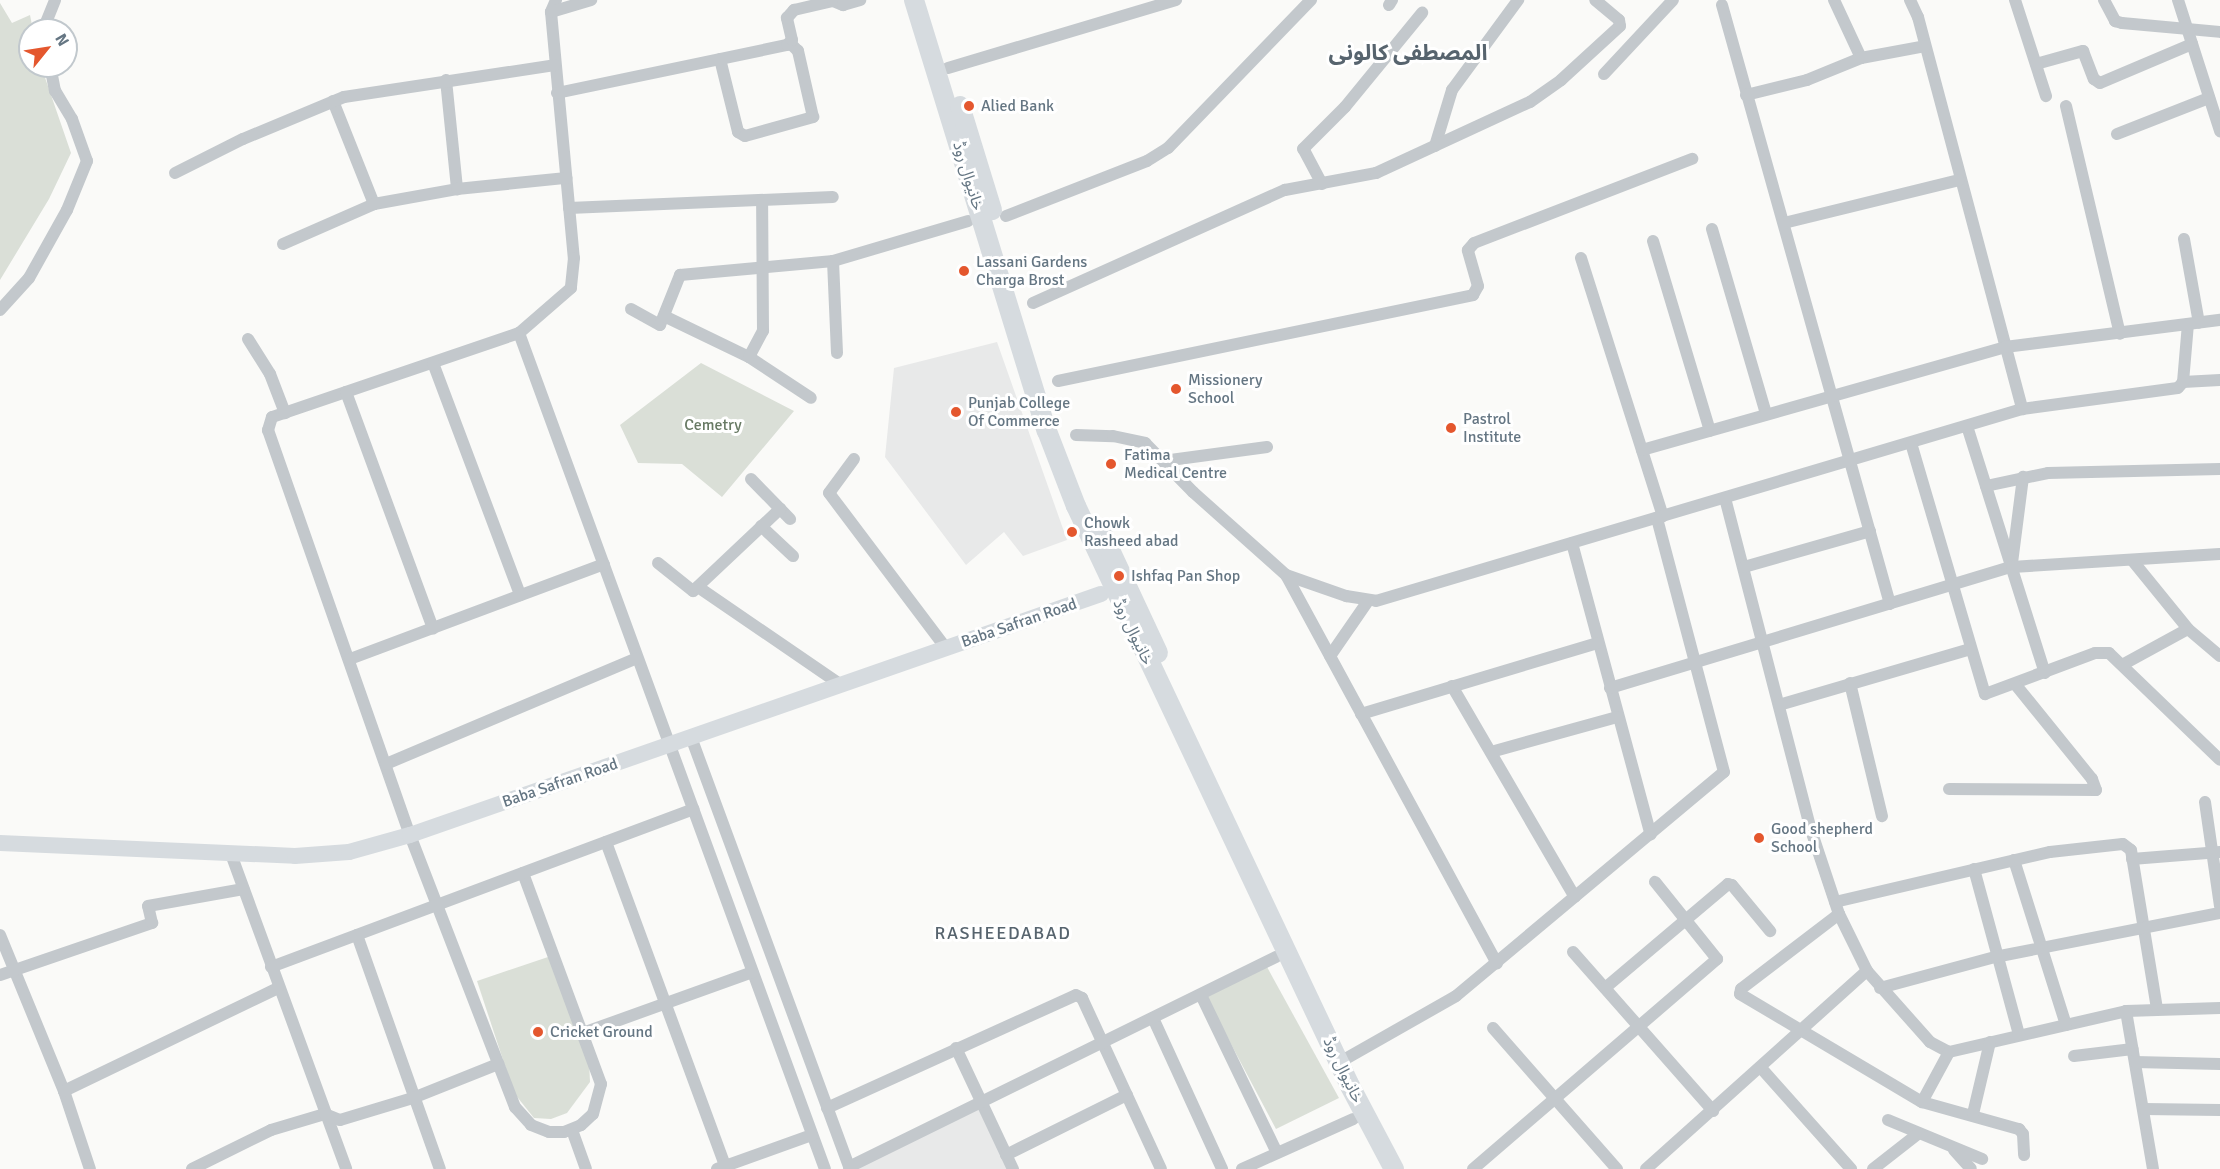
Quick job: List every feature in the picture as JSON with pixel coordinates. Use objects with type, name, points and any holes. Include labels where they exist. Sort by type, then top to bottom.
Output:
[{"type":"main road","name":"خانیوال روڈ","points":[[915,0],[1047,431],[1076,506],[1341,1066],[1394,1169]]},
{"type":"main road","name":"خانیوال روڈ","points":[[926,0],[1061,435],[1109,549],[1347,1058],[1406,1169]]},
{"type":"main road","name":"Baba Safran Road","points":[[0,843],[295,856],[349,852],[410,835],[1101,594]]},
{"type":"street","points":[[48,18],[55,0]]},
{"type":"street","points":[[523,873],[597,1070],[600,1097],[592,1114],[572,1130],[549,1132],[523,1119],[498,1064],[410,835],[350,659],[267,430],[272,417],[519,333],[571,288],[574,258],[557,93],[553,6],[591,0]]},
{"type":"street","points":[[720,59],[738,132],[745,136],[813,117],[798,51],[791,44],[787,18],[794,10],[860,0]]},
{"type":"street","points":[[948,68],[1176,0]]},
{"type":"street","points":[[1006,216],[1147,161],[1168,148],[1311,0]]},
{"type":"street","points":[[1435,146],[1452,90],[1518,0]]},
{"type":"street","points":[[1033,303],[1285,190],[1376,173],[1530,102],[1561,80],[1620,26],[1619,20],[1595,0]]},
{"type":"street","points":[[1604,74],[1672,0]]},
{"type":"street","points":[[1834,0],[1861,58]]},
{"type":"street","points":[[1910,0],[2022,409]]},
{"type":"street","points":[[2015,0],[2046,96]]},
{"type":"street","points":[[2104,0],[2115,21],[2121,23],[2220,32]]},
{"type":"street","points":[[2178,0],[2220,131]]},
{"type":"street","points":[[1722,4],[1890,604]]},
{"type":"street","points":[[1322,184],[1303,149],[1345,106],[1422,13]]},
{"type":"street","points":[[557,93],[791,44]]},
{"type":"street","points":[[2036,64],[2083,51],[2094,79],[2100,83],[2192,44]]},
{"type":"street","points":[[1746,95],[1807,80],[1861,58],[1924,46]]},
{"type":"street","points":[[175,172],[333,101],[446,80],[555,65]]},
{"type":"street","points":[[0,310],[29,278],[67,210],[87,161],[72,119],[55,91],[52,78]]},
{"type":"street","points":[[446,80],[457,189]]},
{"type":"street","points":[[2117,134],[2209,98]]},
{"type":"street","points":[[333,101],[374,204]]},
{"type":"street","points":[[2066,106],[2120,334]]},
{"type":"street","points":[[1058,381],[1473,295],[1478,285],[1468,250],[1474,243],[1692,159]]},
{"type":"street","points":[[283,244],[374,204],[457,189],[567,178]]},
{"type":"street","points":[[1784,223],[1959,180]]},
{"type":"street","points":[[569,208],[762,203],[833,197]]},
{"type":"street","points":[[749,357],[763,331],[762,203]]},
{"type":"street","points":[[631,309],[660,325],[680,275],[833,261],[968,221]]},
{"type":"street","points":[[1712,229],[1766,414]]},
{"type":"street","points":[[1286,575],[1368,601],[1572,543],[2022,409],[2178,388],[2183,382],[2193,324],[2184,239]]},
{"type":"street","points":[[1653,241],[1710,431]]},
{"type":"street","points":[[1347,1058],[1456,996],[1724,772],[1642,450],[1581,258]]},
{"type":"street","points":[[833,261],[837,352]]},
{"type":"street","points":[[664,316],[749,357],[811,398]]},
{"type":"street","points":[[1642,450],[2005,347],[2220,320]]},
{"type":"street","points":[[519,333],[825,1169]]},
{"type":"street","points":[[248,339],[270,374],[285,413]]},
{"type":"street","points":[[433,363],[520,595]]},
{"type":"street","points":[[2183,382],[2220,380]]},
{"type":"street","points":[[346,392],[433,628]]},
{"type":"street","points":[[1967,426],[2045,674]]},
{"type":"street","points":[[1076,435],[1133,438],[1146,443],[1286,575],[1497,963]]},
{"type":"street","points":[[1911,443],[1985,694],[2103,652],[2122,665],[2220,760]]},
{"type":"street","points":[[1163,461],[1267,447]]},
{"type":"street","points":[[854,459],[829,493],[946,648]]},
{"type":"street","points":[[1986,486],[2048,473],[2220,469]]},
{"type":"street","points":[[2012,567],[2024,477]]},
{"type":"street","points":[[751,479],[790,519]]},
{"type":"street","points":[[1725,498],[1811,830],[1837,908],[1867,971],[1930,1042],[1949,1052],[2126,1011],[2157,1008],[2220,1008]]},
{"type":"street","points":[[658,563],[688,590],[698,587],[780,509]]},
{"type":"street","points":[[761,526],[793,556]]},
{"type":"street","points":[[1744,567],[1870,531]]},
{"type":"street","points":[[1572,543],[1617,717],[1651,835]]},
{"type":"street","points":[[1610,688],[2012,567],[2220,554]]},
{"type":"street","points":[[2132,560],[2188,629],[2220,656]]},
{"type":"street","points":[[350,659],[604,564]]},
{"type":"street","points":[[698,587],[841,685]]},
{"type":"street","points":[[1330,656],[1368,601]]},
{"type":"street","points":[[2122,665],[2188,629]]},
{"type":"street","points":[[1361,714],[1598,642]]},
{"type":"street","points":[[1779,705],[1971,650]]},
{"type":"street","points":[[386,764],[638,658]]},
{"type":"street","points":[[1850,683],[1882,816]]},
{"type":"street","points":[[1949,789],[2096,790],[2092,779],[2015,684]]},
{"type":"street","points":[[1452,686],[1575,897]]},
{"type":"street","points":[[1491,752],[1617,717]]},
{"type":"street","points":[[691,737],[850,1168],[1276,957]]},
{"type":"street","points":[[2205,802],[2217,852],[2220,906]]},
{"type":"street","points":[[271,967],[693,809]]},
{"type":"street","points":[[606,842],[721,1168],[745,1164],[812,1135]]},
{"type":"street","points":[[2024,1155],[2023,1134],[2019,1129],[1973,1114],[1922,1102],[1801,1031],[1739,991],[1837,908],[1974,869],[2014,860],[2118,844],[2128,845],[2132,859],[2145,925],[2157,1008]]},
{"type":"street","points":[[2132,859],[2217,852]]},
{"type":"street","points":[[231,854],[278,988],[346,1169]]},
{"type":"street","points":[[2014,860],[2066,1025]]},
{"type":"street","points":[[1974,869],[1995,957],[2019,1035]]},
{"type":"street","points":[[1473,1169],[1717,959],[1654,882]]},
{"type":"street","points":[[1605,988],[1730,884],[1770,931]]},
{"type":"street","points":[[0,975],[152,923],[148,906],[243,889]]},
{"type":"street","points":[[1880,988],[1995,957],[2145,925],[2220,914]]},
{"type":"street","points":[[0,935],[12,969],[64,1090],[90,1169]]},
{"type":"street","points":[[357,935],[440,1169]]},
{"type":"street","points":[[1573,952],[1713,1111]]},
{"type":"street","points":[[1646,1169],[1762,1069],[1867,971]]},
{"type":"street","points":[[583,1033],[752,972]]},
{"type":"street","points":[[64,1090],[278,988]]},
{"type":"street","points":[[827,1108],[1076,995],[1082,998],[1161,1169]]},
{"type":"street","points":[[1201,995],[1277,1153]]},
{"type":"street","points":[[2126,1011],[2153,1169]]},
{"type":"street","points":[[1153,1018],[1222,1169]]},
{"type":"street","points":[[1493,1029],[1617,1169]]},
{"type":"street","points":[[1973,1114],[1990,1042]]},
{"type":"street","points":[[956,1048],[1012,1169]]},
{"type":"street","points":[[2074,1056],[2133,1049]]},
{"type":"street","points":[[1922,1102],[1949,1052]]},
{"type":"street","points":[[2135,1062],[2220,1064]]},
{"type":"street","points":[[192,1169],[272,1130],[325,1114],[340,1120],[413,1098],[498,1064]]},
{"type":"street","points":[[1762,1069],[1851,1169]]},
{"type":"street","points":[[1006,1155],[1127,1095]]},
{"type":"street","points":[[2144,1109],[2220,1110]]},
{"type":"street","points":[[1242,1169],[1353,1119]]},
{"type":"street","points":[[1888,1120],[1982,1159]]},
{"type":"street","points":[[572,1130],[585,1169]]},
{"type":"street","points":[[1873,1169],[1919,1133]]},
{"type":"street","points":[[1950,1146],[1971,1169]]},
{"type":"shaded area","name":"Punjab College Of Commerce","points":[[997,342],[1067,540],[1023,556],[1004,532],[966,565],[885,457],[894,368]]},
{"type":"shaded area","points":[[974,1100],[1008,1169],[855,1169]]},
{"type":"green space","points":[[0,3],[12,23],[18,20],[18,78],[45,78],[71,153],[49,199],[0,280]]},
{"type":"green space","name":"Cemetry","points":[[701,363],[794,411],[722,497],[682,464],[638,463],[620,425]]},
{"type":"green space","points":[[551,956],[589,1060],[590,1082],[567,1113],[551,1119],[534,1118],[514,1093],[477,981]]},
{"type":"green space","points":[[1267,967],[1339,1098],[1276,1129],[1205,995]]},
{"type":"place","name":"Alied Bank","points":[[969,106]]},
{"type":"place","name":"Lassani Gardens Charga Brost","points":[[964,271]]},
{"type":"place","name":"Missionery School","points":[[1176,389]]},
{"type":"place","name":"Punjab College Of Commerce","points":[[956,412]]},
{"type":"place","name":"Pastrol Institute","points":[[1451,428]]},
{"type":"place","name":"Fatima Medical Centre","points":[[1111,464]]},
{"type":"place","name":"Chowk Rasheed abad","points":[[1072,532]]},
{"type":"place","name":"Ishfaq Pan Shop","points":[[1119,576]]},
{"type":"place","name":"Good shepherd School","points":[[1759,838]]},
{"type":"place","name":"Cricket Ground","points":[[538,1032]]},
{"type":"district","name":"المصطفی کالونی","points":[[1408,53]]},
{"type":"district","name":"RASHEEDABAD","points":[[1003,933]]}]
